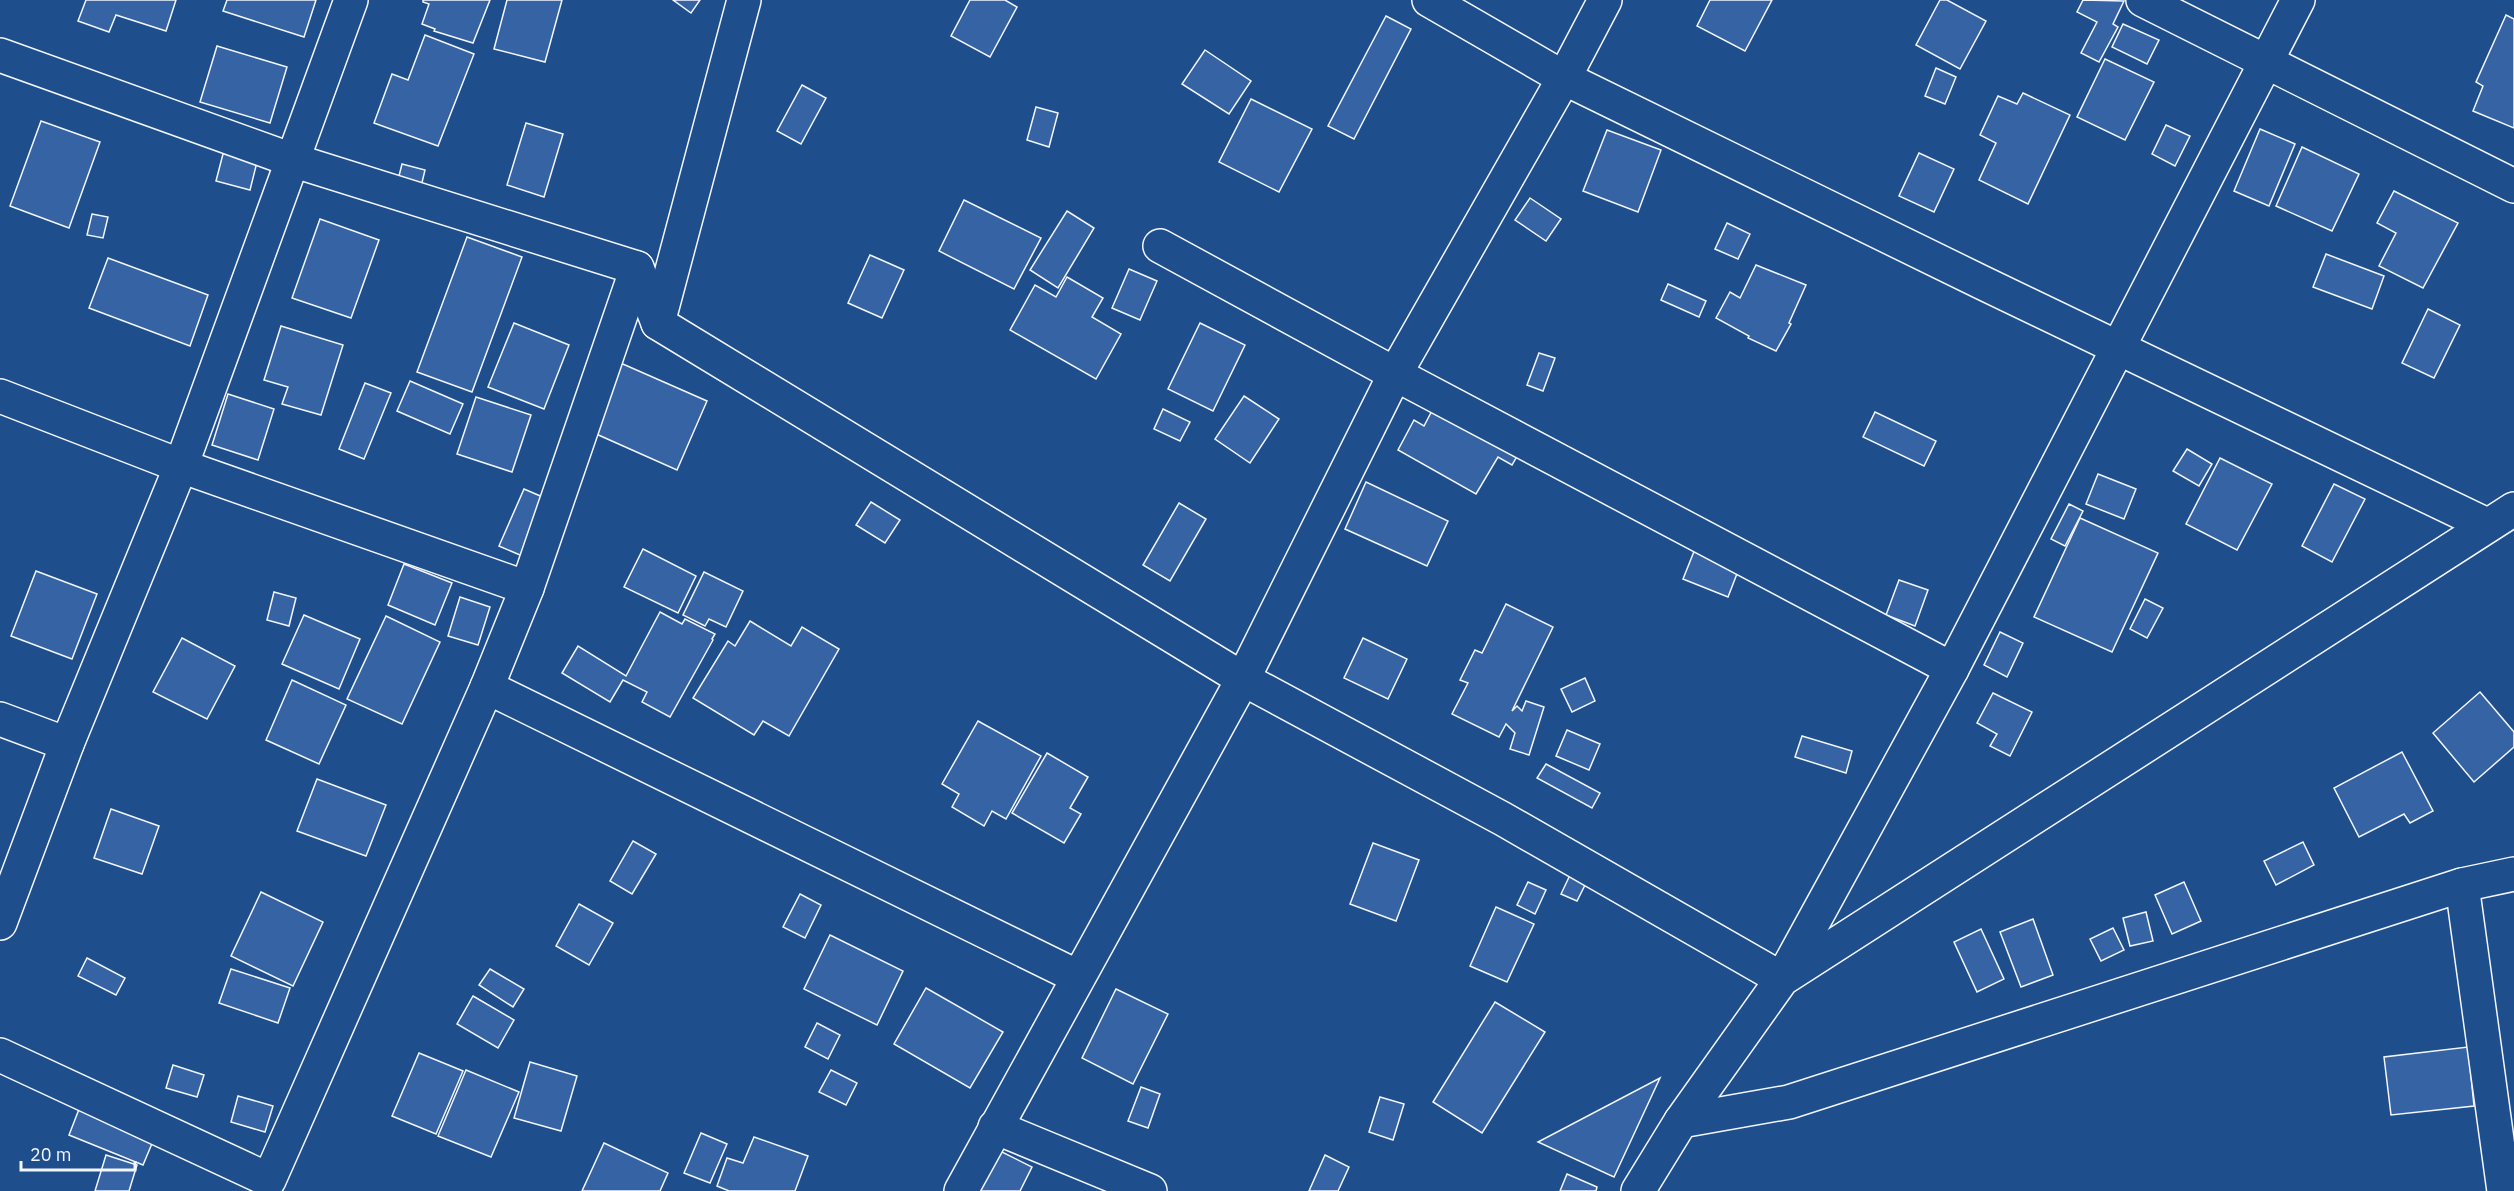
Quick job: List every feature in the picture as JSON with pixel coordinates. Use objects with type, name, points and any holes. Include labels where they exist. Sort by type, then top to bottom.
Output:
[{"type":"street","points":[[0,923],[66,744],[181,466],[351,0]]},
{"type":"street","points":[[658,323],[744,0]]},
{"type":"street","points":[[1429,0],[1564,78],[2117,348],[2501,517]]},
{"type":"street","points":[[961,1191],[1243,679],[1395,374],[1564,78],[1605,0]]},
{"type":"street","points":[[2143,0],[2514,186]]},
{"type":"street","points":[[1638,1191],[1681,1121],[1782,979],[1952,669],[2298,0]]},
{"type":"street","points":[[0,55],[292,160],[637,268]]},
{"type":"street","points":[[1160,246],[1395,374],[1952,669]]},
{"type":"street","points":[[637,268],[658,323],[1243,679],[1503,819],[1782,979]]},
{"type":"street","points":[[0,1055],[269,1180],[486,687],[527,588],[637,268]]},
{"type":"street","points":[[0,396],[181,466],[527,588]]},
{"type":"street","points":[[1782,979],[2501,517]]},
{"type":"street","points":[[486,687],[1078,977]]},
{"type":"street","points":[[0,719],[66,744]]},
{"type":"street","points":[[1681,1121],[1789,1101],[2462,885],[2514,874]]},
{"type":"street","points":[[2462,885],[2504,1191]]},
{"type":"street","points":[[995,1126],[1150,1191]]},
{"type":"building","points":[[86,0],[176,0],[166,31],[116,15],[109,32],[78,21]]},
{"type":"building","points":[[227,0],[316,0],[304,37],[223,11]]},
{"type":"building","points":[[423,0],[490,0],[473,43],[434,31],[435,29],[422,24],[429,4]]},
{"type":"building","points":[[507,0],[562,0],[545,62],[494,49]]},
{"type":"building","points":[[673,0],[700,0],[691,13]]},
{"type":"building","points":[[970,0],[1005,0],[1017,7],[990,57],[951,36]]},
{"type":"building","points":[[1710,0],[1772,0],[1745,51],[1697,26]]},
{"type":"building","points":[[1940,0],[1947,0],[1986,21],[1960,69],[1916,45]]},
{"type":"building","points":[[2083,0],[2124,1],[2113,24],[2118,27],[2099,62],[2081,53],[2097,22],[2077,12]]},
{"type":"building","points":[[2506,15],[2514,19],[2514,128],[2473,111],[2483,86],[2476,82]]},
{"type":"building","points":[[1386,16],[1411,29],[1354,139],[1328,126]]},
{"type":"building","points":[[2123,24],[2159,40],[2147,64],[2112,47]]},
{"type":"building","points":[[425,35],[474,54],[438,146],[374,123],[392,74],[408,80]]},
{"type":"building","points":[[217,46],[287,67],[270,123],[200,102]]},
{"type":"building","points":[[1205,50],[1251,81],[1229,114],[1182,84]]},
{"type":"building","points":[[2105,59],[2154,82],[2125,140],[2077,117]]},
{"type":"building","points":[[1936,68],[1956,77],[1945,104],[1925,96]]},
{"type":"building","points":[[802,85],[826,98],[801,144],[777,131]]},
{"type":"building","points":[[2023,93],[2070,115],[2028,204],[1979,180],[1996,143],[1980,135],[1998,96],[2017,104]]},
{"type":"building","points":[[1251,99],[1312,129],[1279,192],[1219,162]]},
{"type":"building","points":[[1036,107],[1058,113],[1049,147],[1027,140]]},
{"type":"building","points":[[41,121],[100,142],[69,228],[10,206]]},
{"type":"building","points":[[526,123],[563,134],[544,197],[507,185]]},
{"type":"building","points":[[2166,125],[2190,136],[2175,166],[2152,154]]},
{"type":"building","points":[[2260,129],[2295,144],[2269,206],[2234,191]]},
{"type":"building","points":[[1607,130],[1661,150],[1638,212],[1583,191]]},
{"type":"building","points":[[2302,147],[2359,174],[2332,231],[2276,206]]},
{"type":"building","points":[[224,150],[258,158],[250,190],[216,181]]},
{"type":"building","points":[[1919,153],[1954,169],[1934,212],[1899,196]]},
{"type":"building","points":[[402,164],[425,170],[419,195],[396,188]]},
{"type":"building","points":[[2394,191],[2458,223],[2423,288],[2379,266],[2396,233],[2377,223]]},
{"type":"building","points":[[1530,198],[1561,219],[1546,241],[1515,220]]},
{"type":"building","points":[[964,200],[1041,238],[1014,289],[939,251]]},
{"type":"building","points":[[1067,211],[1094,228],[1058,288],[1030,270]]},
{"type":"building","points":[[92,214],[108,217],[103,238],[87,235]]},
{"type":"building","points":[[320,219],[379,240],[351,318],[292,298]]},
{"type":"building","points":[[1727,223],[1750,234],[1738,259],[1715,249]]},
{"type":"building","points":[[467,237],[522,257],[472,392],[417,372]]},
{"type":"building","points":[[2326,254],[2384,276],[2372,309],[2313,287]]},
{"type":"building","points":[[870,255],[904,270],[882,318],[848,303]]},
{"type":"building","points":[[108,258],[208,295],[190,346],[89,308]]},
{"type":"building","points":[[1756,265],[1806,285],[1789,323],[1791,324],[1776,351],[1748,338],[1749,336],[1716,318],[1730,292],[1740,298]]},
{"type":"building","points":[[1129,269],[1157,281],[1140,320],[1112,308]]},
{"type":"building","points":[[1067,277],[1103,298],[1092,317],[1121,334],[1096,379],[1010,330],[1035,285],[1056,297]]},
{"type":"building","points":[[1668,284],[1706,301],[1699,317],[1661,300]]},
{"type":"building","points":[[2428,309],[2460,325],[2434,378],[2402,363]]},
{"type":"building","points":[[514,323],[569,345],[544,409],[488,387]]},
{"type":"building","points":[[1200,323],[1245,345],[1213,411],[1168,389]]},
{"type":"building","points":[[281,326],[343,345],[321,415],[282,404],[288,387],[264,380]]},
{"type":"building","points":[[1539,353],[1555,358],[1543,391],[1527,385]]},
{"type":"building","points":[[616,361],[707,401],[677,470],[585,429]]},
{"type":"building","points":[[410,381],[463,404],[450,434],[397,411]]},
{"type":"building","points":[[365,383],[391,393],[364,459],[339,449]]},
{"type":"building","points":[[228,394],[274,409],[258,460],[212,445]]},
{"type":"building","points":[[1244,396],[1279,419],[1250,463],[1215,439]]},
{"type":"building","points":[[476,397],[531,415],[512,472],[457,454]]},
{"type":"building","points":[[1436,403],[1520,451],[1512,465],[1498,457],[1476,494],[1398,450],[1414,420],[1424,426]]},
{"type":"building","points":[[1163,409],[1190,422],[1180,441],[1154,429]]},
{"type":"building","points":[[1875,412],[1936,441],[1924,466],[1863,437]]},
{"type":"building","points":[[2187,449],[2212,464],[2199,486],[2173,471]]},
{"type":"building","points":[[2220,458],[2272,484],[2237,550],[2186,524]]},
{"type":"building","points":[[2098,474],[2136,489],[2124,519],[2086,504]]},
{"type":"building","points":[[1366,482],[1448,521],[1427,566],[1345,529]]},
{"type":"building","points":[[2334,484],[2365,499],[2332,562],[2302,546]]},
{"type":"building","points":[[524,489],[552,501],[527,558],[499,546]]},
{"type":"building","points":[[871,502],[900,520],[885,543],[856,525]]},
{"type":"building","points":[[1179,503],[1206,519],[1170,581],[1143,565]]},
{"type":"building","points":[[2069,504],[2083,511],[2065,546],[2051,539]]},
{"type":"building","points":[[2080,518],[2158,553],[2112,652],[2034,617]]},
{"type":"building","points":[[643,549],[696,576],[678,613],[624,587]]},
{"type":"building","points":[[1695,549],[1740,566],[1728,597],[1683,579]]},
{"type":"building","points":[[404,564],[452,583],[435,625],[388,605]]},
{"type":"building","points":[[36,571],[97,594],[72,659],[11,636]]},
{"type":"building","points":[[704,572],[743,591],[726,627],[709,619],[705,626],[683,615]]},
{"type":"building","points":[[1899,580],[1928,590],[1915,626],[1886,615]]},
{"type":"building","points":[[274,592],[296,598],[289,626],[267,620]]},
{"type":"building","points":[[460,597],[490,607],[478,645],[448,636]]},
{"type":"building","points":[[2145,599],[2163,608],[2147,638],[2130,629]]},
{"type":"building","points":[[1506,604],[1553,627],[1512,711],[1517,706],[1522,711],[1526,701],[1544,707],[1529,755],[1510,749],[1515,733],[1506,724],[1499,737],[1452,714],[1468,683],[1460,680],[1475,650],[1482,653]]},
{"type":"building","points":[[660,612],[682,624],[685,619],[715,634],[670,717],[642,702],[647,692],[623,680],[610,702],[562,673],[578,646],[626,676]]},
{"type":"building","points":[[304,615],[360,639],[339,689],[282,664]]},
{"type":"building","points":[[386,616],[440,642],[402,724],[347,699]]},
{"type":"building","points":[[750,621],[791,646],[802,627],[839,649],[789,736],[763,721],[754,735],[693,698],[728,641],[735,646]]},
{"type":"building","points":[[2000,632],[2023,643],[2007,677],[1984,665]]},
{"type":"building","points":[[182,638],[235,666],[207,719],[153,692]]},
{"type":"building","points":[[1363,638],[1407,659],[1388,699],[1344,678]]},
{"type":"building","points":[[1585,678],[1595,701],[1572,712],[1561,689]]},
{"type":"building","points":[[292,680],[346,705],[319,764],[266,740]]},
{"type":"building","points":[[2480,692],[2514,732],[2514,747],[2474,782],[2433,733]]},
{"type":"building","points":[[1993,693],[2032,712],[2010,756],[1990,746],[1997,734],[1977,723]]},
{"type":"building","points":[[978,721],[1041,756],[1006,819],[992,811],[984,826],[952,807],[959,794],[942,784]]},
{"type":"building","points":[[1567,730],[1600,744],[1589,770],[1556,756]]},
{"type":"building","points":[[1802,736],[1852,751],[1846,773],[1795,757]]},
{"type":"building","points":[[2402,752],[2433,811],[2410,823],[2404,814],[2359,837],[2334,788]]},
{"type":"building","points":[[1047,753],[1088,777],[1070,808],[1081,814],[1064,843],[1012,813]]},
{"type":"building","points":[[1546,764],[1600,793],[1592,808],[1537,778]]},
{"type":"building","points":[[317,779],[386,805],[366,856],[297,831]]},
{"type":"building","points":[[111,809],[159,826],[142,874],[94,858]]},
{"type":"building","points":[[633,841],[656,854],[632,894],[610,881]]},
{"type":"building","points":[[2303,842],[2314,865],[2276,885],[2264,861]]},
{"type":"building","points":[[1373,843],[1419,860],[1396,921],[1350,904]]},
{"type":"building","points":[[1571,873],[1587,881],[1577,901],[1561,894]]},
{"type":"building","points":[[1528,882],[1546,890],[1535,914],[1517,905]]},
{"type":"building","points":[[2184,882],[2201,921],[2172,934],[2155,895]]},
{"type":"building","points":[[261,892],[323,922],[293,986],[231,956]]},
{"type":"building","points":[[800,894],[821,905],[805,938],[783,927]]},
{"type":"building","points":[[579,904],[613,923],[589,965],[556,946]]},
{"type":"building","points":[[1496,907],[1534,924],[1507,982],[1470,966]]},
{"type":"building","points":[[2146,912],[2153,941],[2130,946],[2123,918]]},
{"type":"building","points":[[2033,919],[2053,975],[2021,987],[2000,932]]},
{"type":"building","points":[[2113,928],[2124,950],[2101,961],[2090,939]]},
{"type":"building","points":[[1981,929],[2004,979],[1977,992],[1954,942]]},
{"type":"building","points":[[830,935],[903,971],[877,1025],[804,989]]},
{"type":"building","points":[[87,958],[125,978],[116,995],[78,976]]},
{"type":"building","points":[[231,969],[290,988],[278,1023],[219,1003]]},
{"type":"building","points":[[490,969],[524,989],[513,1007],[479,985]]},
{"type":"building","points":[[926,988],[1003,1032],[970,1088],[894,1044]]},
{"type":"building","points":[[1116,989],[1168,1014],[1133,1084],[1082,1058]]},
{"type":"building","points":[[473,996],[514,1020],[498,1048],[457,1024]]},
{"type":"building","points":[[1495,1002],[1545,1032],[1482,1133],[1433,1102]]},
{"type":"building","points":[[817,1023],[840,1035],[828,1059],[805,1047]]},
{"type":"building","points":[[2468,1047],[2474,1106],[2391,1115],[2384,1057]]},
{"type":"building","points":[[419,1053],[463,1071],[436,1134],[392,1116]]},
{"type":"building","points":[[530,1062],[577,1076],[561,1131],[514,1118]]},
{"type":"building","points":[[173,1065],[204,1075],[197,1097],[166,1088]]},
{"type":"building","points":[[466,1070],[519,1092],[491,1157],[438,1136]]},
{"type":"building","points":[[831,1070],[857,1083],[846,1105],[819,1092]]},
{"type":"building","points":[[1660,1078],[1614,1177],[1538,1142]]},
{"type":"building","points":[[1141,1087],[1160,1094],[1148,1128],[1128,1121]]},
{"type":"building","points":[[238,1096],[273,1106],[265,1132],[231,1122]]},
{"type":"building","points":[[1380,1097],[1404,1104],[1393,1140],[1369,1132]]},
{"type":"building","points":[[81,1104],[156,1134],[143,1165],[69,1135]]},
{"type":"building","points":[[701,1133],[727,1144],[710,1183],[684,1173]]},
{"type":"building","points":[[754,1137],[808,1156],[795,1191],[729,1191],[717,1186],[727,1158],[743,1163]]},
{"type":"building","points":[[604,1143],[668,1173],[660,1191],[582,1191]]},
{"type":"building","points":[[994,1148],[1032,1167],[1020,1191],[972,1191]]},
{"type":"building","points":[[106,1155],[137,1165],[129,1191],[95,1191]]},
{"type":"building","points":[[1325,1155],[1349,1167],[1338,1191],[1309,1191]]},
{"type":"building","points":[[1567,1174],[1597,1187],[1596,1191],[1560,1191]]}]
